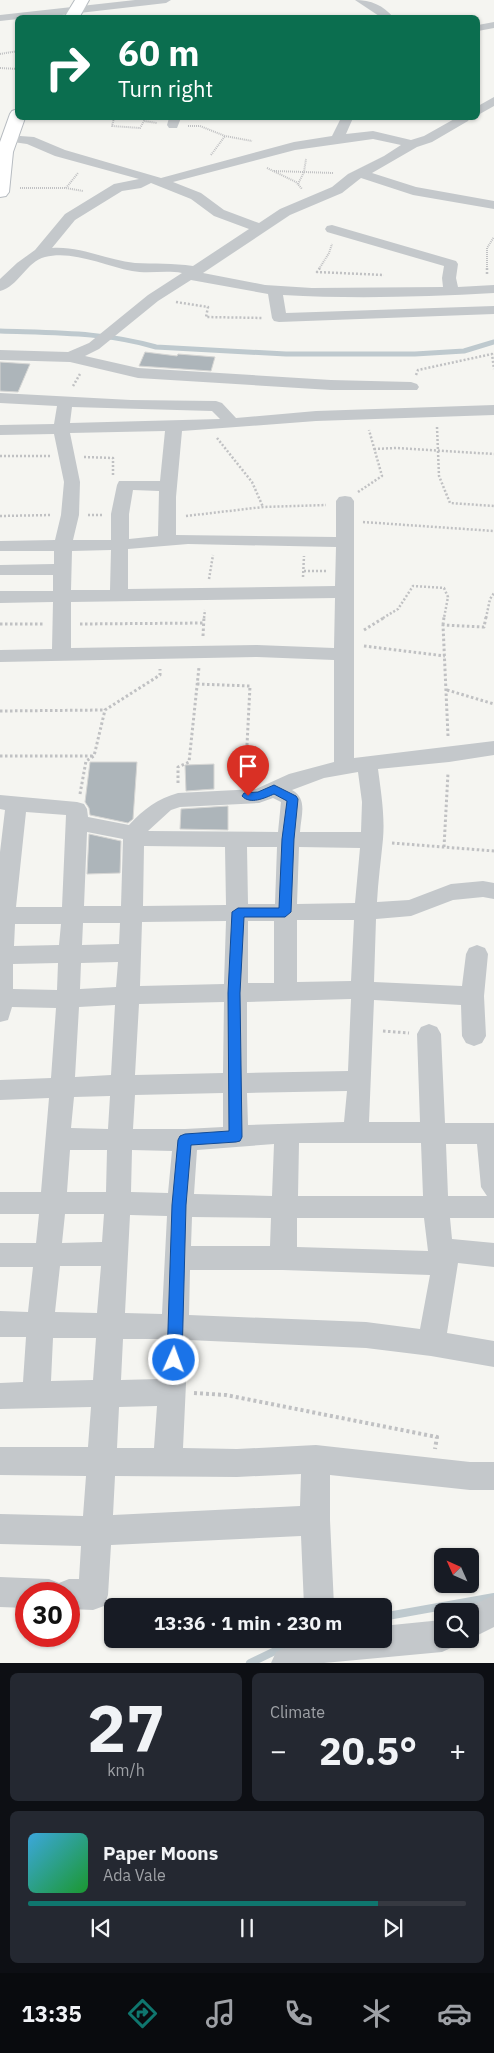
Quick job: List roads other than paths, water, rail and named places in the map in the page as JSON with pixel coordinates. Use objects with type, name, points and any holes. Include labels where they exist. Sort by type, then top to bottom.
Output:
[{"type":"street","points":[[6,14],[76,10],[166,0]]},
{"type":"street","points":[[360,0],[380,10],[385,15]]},
{"type":"street","points":[[143,15],[147,3]]},
{"type":"street","points":[[480,28],[494,25]]},
{"type":"street","points":[[480,109],[494,101]]},
{"type":"street","points":[[480,110],[494,111]]},
{"type":"street","points":[[0,190],[7,134],[15,119]]},
{"type":"street","points":[[337,139],[346,120]]},
{"type":"street","points":[[70,357],[94,346],[153,298],[262,229],[285,212],[337,190],[356,175],[389,159],[412,144],[428,139],[461,120]]},
{"type":"street","points":[[7,134],[30,140],[60,153],[155,180],[196,196],[219,213],[262,229]]},
{"type":"street","points":[[0,287],[22,266],[40,253],[70,217],[119,187],[136,185],[308,143],[373,135],[412,144]]},
{"type":"street","points":[[356,175],[413,191],[494,205]]},
{"type":"street","points":[[332,229],[450,264],[449,278],[451,291]]},
{"type":"street","points":[[40,253],[65,251],[134,267],[174,267],[193,273],[275,290],[321,292],[488,289],[491,310],[279,318],[275,290]]},
{"type":"street","points":[[0,355],[70,357],[138,373],[331,385],[412,386]]},
{"type":"street","points":[[0,398],[65,402],[216,406],[232,423]]},
{"type":"street","points":[[61,655],[63,545],[70,515],[72,482],[61,428],[65,402]]},
{"type":"street","points":[[0,430],[210,425],[364,414],[494,410]]},
{"type":"street","points":[[167,540],[166,518],[174,426]]},
{"type":"street","points":[[119,594],[120,514],[125,485],[168,486]]},
{"type":"street","points":[[344,767],[342,649],[345,592],[345,509]]},
{"type":"street","points":[[0,546],[119,545],[167,540],[346,542]]},
{"type":"street","points":[[0,570],[62,570]]},
{"type":"street","points":[[0,597],[345,592]]},
{"type":"street","points":[[0,656],[342,649]]},
{"type":"street","points":[[267,793],[296,779],[344,767],[494,748]]},
{"type":"street","points":[[356,1132],[360,1081],[365,911],[369,853],[372,840],[372,802],[367,763]]},
{"type":"street","points":[[80,1594],[92,1595],[103,1462],[133,913],[134,833],[164,805],[178,800],[267,793],[292,799],[288,839],[285,912],[286,992]]},
{"type":"street","points":[[372,840],[146,839],[134,833],[77,816],[8,802],[0,1003],[128,995],[363,990],[472,996]]},
{"type":"street","points":[[36,1395],[40,1325],[53,1203],[68,998],[77,816]]},
{"type":"street","points":[[236,839],[238,912],[234,993],[236,1137]]},
{"type":"street","points":[[2,916],[365,911],[411,908],[451,892],[484,889],[494,891]]},
{"type":"street","points":[[1,955],[130,952]]},
{"type":"street","points":[[474,1036],[472,996],[477,954]]},
{"type":"street","points":[[430,1034],[436,1207],[443,1257],[431,1343]]},
{"type":"street","points":[[0,1090],[123,1085],[360,1081]]},
{"type":"street","points":[[57,1139],[185,1140],[287,1133],[356,1132],[491,1134],[494,1187]]},
{"type":"street","points":[[283,1258],[287,1133]]},
{"type":"street","points":[[168,1462],[176,1327],[179,1205],[185,1140]]},
{"type":"street","points":[[0,1203],[118,1203],[286,1207],[494,1207]]},
{"type":"street","points":[[0,1255],[115,1254]]},
{"type":"street","points":[[178,1258],[443,1257],[494,1255]]},
{"type":"street","points":[[0,1324],[176,1327],[366,1335],[431,1343],[494,1354]]},
{"type":"street","points":[[0,1396],[173,1392]]},
{"type":"street","points":[[316,1459],[315,1520],[319,1598]]},
{"type":"street","points":[[0,1461],[237,1463],[316,1459],[470,1476],[494,1476]]},
{"type":"street","points":[[0,1529],[97,1531],[315,1520]]},
{"type":"street","points":[[0,1592],[15,1593]]},
{"type":"street","points":[[479,1618],[494,1610]]},
{"type":"street","points":[[392,1639],[434,1636]]},
{"type":"street","points":[[287,1663],[313,1648]]},
{"type":"waterway","points":[[0,331],[118,338],[156,347],[286,354],[415,354],[464,351],[494,342]]},
{"type":"waterway","points":[[392,1615],[494,1597]]},
{"type":"waterway","points":[[250,1663],[281,1648]]}]
